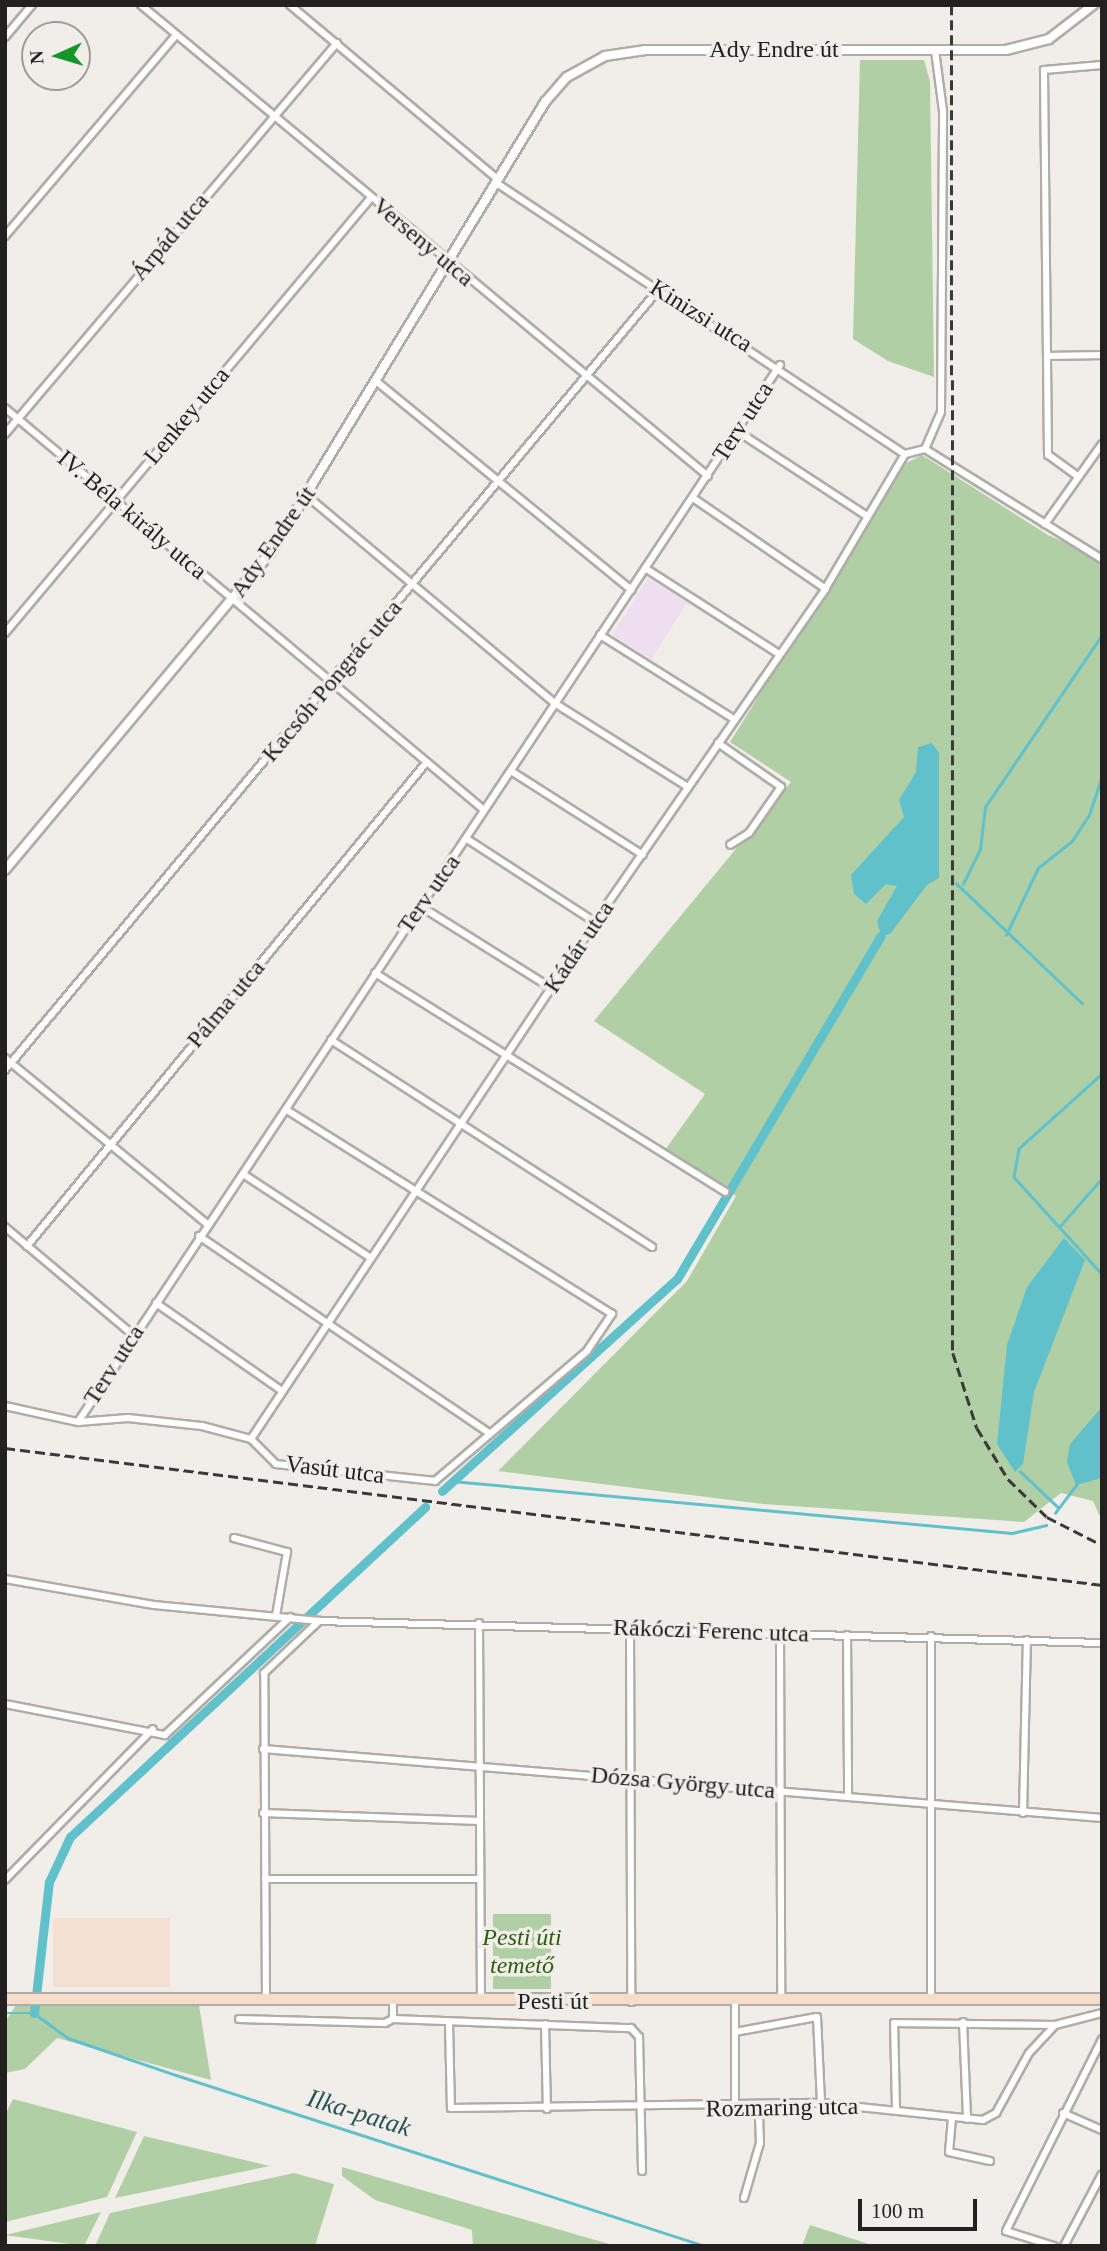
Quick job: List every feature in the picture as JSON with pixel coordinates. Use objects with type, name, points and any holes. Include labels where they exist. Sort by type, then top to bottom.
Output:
[{"type":"main road","name":"Pesti út","points":[[5,1999],[631,2002],[1102,1999]]},
{"type":"street","points":[[5,37],[32,5]]},
{"type":"street","name":"Verseny utca","points":[[141,5],[586,379],[708,475]]},
{"type":"street","name":"Kinizsi utca","points":[[290,5],[497,179],[658,290],[780,365],[905,454]]},
{"type":"street","name":"Ady Endre út","points":[[5,870],[233,599],[307,496],[551,93],[605,56],[646,50],[935,50],[1027,47],[1064,31],[1093,5]]},
{"type":"street","points":[[5,236],[176,35]]},
{"type":"street","name":"Árpád utca","points":[[5,434],[272,115],[337,43]]},
{"type":"street","points":[[925,449],[941,412],[943,111],[935,50]]},
{"type":"street","points":[[1076,475],[1048,455],[1044,69],[1102,65]]},
{"type":"street","name":"Lenkey utca","points":[[5,633],[370,199]]},
{"type":"street","name":"Kacsóh Pongrác utca","points":[[5,1070],[8,1061],[504,480],[658,290]]},
{"type":"street","points":[[1047,356],[1102,355]]},
{"type":"street","name":"Terv utca","points":[[78,1422],[132,1334],[287,1110],[375,973],[467,839],[780,365]]},
{"type":"street","points":[[376,381],[504,480],[631,590]]},
{"type":"street","name":"IV. Béla király utca","points":[[5,408],[484,810]]},
{"type":"street","points":[[737,431],[867,516]]},
{"type":"street","points":[[1045,524],[1076,475],[1102,444]]},
{"type":"street","points":[[905,454],[925,449],[1102,559]]},
{"type":"street","name":"Kádár utca","points":[[251,1438],[594,922],[826,589],[905,454]]},
{"type":"street","points":[[307,496],[556,704],[688,787]]},
{"type":"street","points":[[693,498],[826,589]]},
{"type":"street","points":[[645,568],[779,654]]},
{"type":"street","points":[[600,635],[734,719]]},
{"type":"street","points":[[718,743],[781,787],[749,833],[730,845]]},
{"type":"street","name":"Pálma utca","points":[[27,1246],[426,763]]},
{"type":"street","points":[[510,771],[643,855]]},
{"type":"street","points":[[467,839],[594,922]]},
{"type":"street","points":[[420,906],[551,988]]},
{"type":"street","points":[[375,973],[725,1192]]},
{"type":"street","points":[[331,1040],[652,1247]]},
{"type":"street","points":[[8,1061],[207,1224]]},
{"type":"street","points":[[287,1110],[417,1190]]},
{"type":"street","points":[[243,1174],[371,1258]]},
{"type":"street","name":"Vasút utca","points":[[251,1438],[276,1464],[435,1481],[587,1351],[612,1314],[417,1190]]},
{"type":"street","points":[[5,1227],[132,1334]]},
{"type":"street","points":[[199,1236],[330,1320],[490,1434]]},
{"type":"street","points":[[156,1303],[282,1391]]},
{"type":"street","points":[[5,1406],[78,1422],[128,1418],[251,1438]]},
{"type":"street","points":[[234,1538],[287,1552],[276,1616]]},
{"type":"street","points":[[5,1579],[154,1605],[290,1617]]},
{"type":"street","points":[[5,1704],[153,1729],[165,1734],[290,1617]]},
{"type":"street","name":"Rákóczi Ferenc utca","points":[[290,1617],[319,1621],[479,1623],[1102,1643]]},
{"type":"street","points":[[266,2001],[264,1673],[319,1621]]},
{"type":"street","points":[[479,1623],[481,2002]]},
{"type":"street","points":[[630,1629],[631,2002]]},
{"type":"street","points":[[780,1634],[781,2000]]},
{"type":"street","points":[[847,1635],[848,1796]]},
{"type":"street","points":[[931,1636],[931,1999]]},
{"type":"street","points":[[1023,1812],[1027,1640]]},
{"type":"street","points":[[5,1880],[153,1729]]},
{"type":"street","name":"Dózsa György utca","points":[[263,1749],[1102,1818]]},
{"type":"street","points":[[263,1813],[480,1821]]},
{"type":"street","points":[[265,1879],[480,1879]]},
{"type":"street","points":[[735,2000],[735,2107]]},
{"type":"street","points":[[393,2001],[393,2019]]},
{"type":"street","points":[[896,2109],[894,2023],[1055,2025],[1102,2013]]},
{"type":"street","points":[[735,2032],[817,2017],[821,2103]]},
{"type":"street","name":"Pesti út","points":[[239,2019],[393,2019],[449,2023],[545,2024],[636,2031],[642,2109]]},
{"type":"street","points":[[963,2022],[967,2119]]},
{"type":"street","name":"Rozmaring utca","points":[[449,2023],[451,2108],[642,2109],[821,2103],[896,2109],[967,2119],[996,2113],[1029,2053],[1055,2025]]},
{"type":"street","points":[[545,2024],[547,2109]]},
{"type":"street","points":[[1054,2246],[1006,2231],[1102,2039]]},
{"type":"street","points":[[1091,2061],[1102,2064]]},
{"type":"street","points":[[744,2198],[760,2143],[759,2107]]},
{"type":"street","points":[[642,2109],[642,2171]]},
{"type":"street","points":[[1063,2113],[1102,2130]]},
{"type":"street","points":[[952,2118],[949,2152],[990,2161]]},
{"type":"street","points":[[1064,2246],[1102,2174]]},
{"type":"shaded area","points":[[648,578],[687,602],[652,659],[612,635]]},
{"type":"shaded area","points":[[53,1918],[170,1918],[170,1987],[53,1987]]},
{"type":"green space","points":[[860,60],[924,60],[930,81],[934,377],[888,361],[853,339]]},
{"type":"green space","points":[[922,455],[1048,535],[1102,559],[1102,1521],[1093,1501],[1061,1493],[1024,1522],[763,1504],[498,1471],[687,1281],[736,1196],[665,1150],[705,1094],[594,1021],[791,782],[730,742],[904,464]]},
{"type":"green space","name":"Pesti úti temető","points":[[493,1914],[551,1914],[551,1989],[493,1989]]},
{"type":"green space","points":[[16,2005],[199,2005],[211,2080],[57,2038],[25,2069],[5,2073],[5,2022]]},
{"type":"green space","points":[[13,2099],[137,2132],[107,2197],[5,2222],[5,2115]]},
{"type":"green space","points":[[144,2136],[270,2166],[115,2198]]},
{"type":"green space","points":[[342,2167],[616,2246],[473,2246],[472,2230],[375,2200],[342,2176]]},
{"type":"green space","points":[[294,2173],[334,2184],[315,2246],[95,2246],[110,2213]]},
{"type":"green space","points":[[101,2212],[84,2246],[5,2235]]},
{"type":"green space","points":[[810,2225],[835,2233],[875,2246],[802,2246]]},
{"type":"water","points":[[932,743],[939,753],[939,878],[927,885],[890,934],[881,936],[877,921],[897,886],[886,884],[866,904],[854,894],[851,875],[904,817],[899,800],[916,772],[918,747]]},
{"type":"water","points":[[1064,1238],[1085,1260],[1034,1392],[1023,1464],[1015,1472],[997,1444],[1007,1345],[1027,1287]]},
{"type":"water","points":[[1102,1407],[1102,1478],[1076,1485],[1067,1462],[1070,1444]]},
{"type":"waterway","points":[[963,884],[980,849],[985,807],[1102,635]]},
{"type":"waterway","points":[[1006,935],[1038,868],[1072,841],[1089,815],[1102,776]]},
{"type":"waterway","points":[[956,883],[1082,1003]]},
{"type":"waterway","points":[[442,1491],[677,1279],[881,936]]},
{"type":"waterway","points":[[1102,1074],[1019,1149],[1014,1177],[1102,1274]]},
{"type":"waterway","points":[[1060,1226],[1102,1178]]},
{"type":"waterway","points":[[1020,1471],[1058,1507]]},
{"type":"waterway","points":[[452,1481],[1012,1533],[1046,1525]]},
{"type":"waterway","points":[[1055,1513],[1077,1484]]},
{"type":"waterway","points":[[34,2013],[49,1882],[70,1837],[425,1507]]},
{"type":"waterway","name":"Ilka-patak","points":[[5,2013],[34,2013],[68,2038],[705,2246]]},
{"type":"railway","points":[[952,5],[953,1353],[977,1428],[1008,1479],[1047,1517],[1102,1545]]},
{"type":"railway","points":[[5,1448],[1102,1585]]}]
